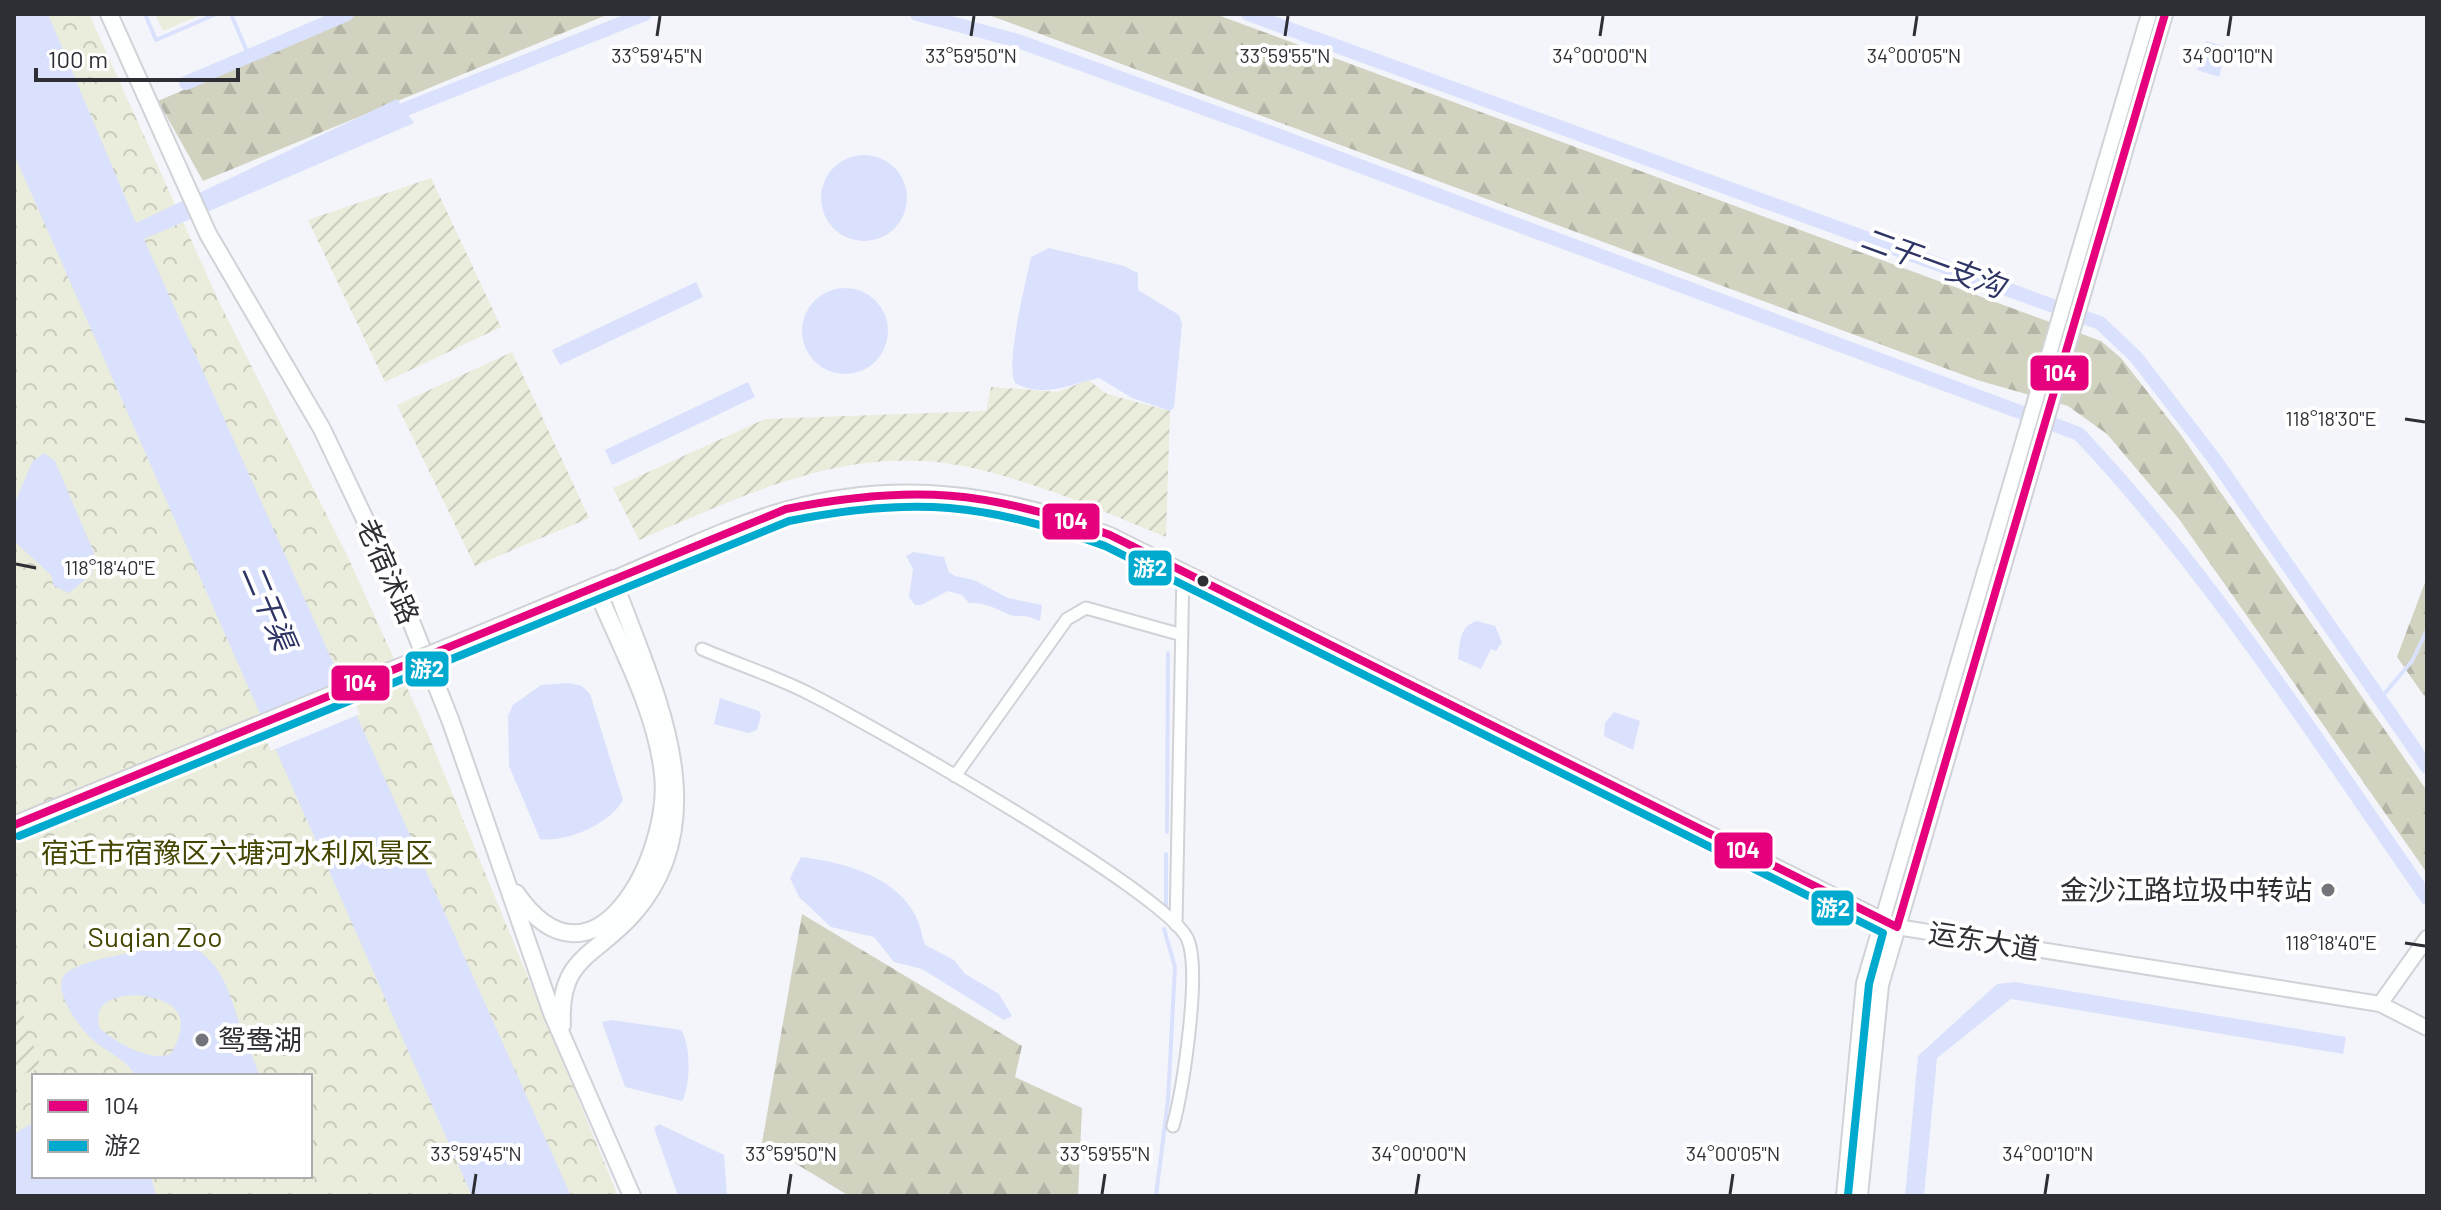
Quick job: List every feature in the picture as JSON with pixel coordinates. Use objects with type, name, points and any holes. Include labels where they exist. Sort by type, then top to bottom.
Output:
[{"type":"main road","name":"老宿沭路","points":[[109,14],[208,234],[322,429],[399,591],[451,722],[562,1039],[632,1196]]},
{"type":"main road","points":[[562,1039],[561,1001],[566,980],[582,959],[642,903],[664,862],[677,803],[670,743],[613,579]]},
{"type":"main road","name":"运东大道","points":[[14,825],[613,579]]},
{"type":"main road","points":[[505,878],[525,907],[542,922],[569,933],[593,930],[606,922],[630,896],[652,858],[661,829],[665,802],[658,744],[595,586]]},
{"type":"street","points":[[1844,1196],[1864,983],[2075,287],[2149,14]]},
{"type":"street","points":[[2075,287],[2165,14]]},
{"type":"street","points":[[1860,1196],[1881,985],[2025,457]]},
{"type":"street","name":"运东大道","points":[[613,579],[786,509],[837,498],[926,490],[1007,501],[1043,510],[1110,535],[1897,927],[2380,1004],[2427,1028]]},
{"type":"street","points":[[1176,925],[1183,571]]},
{"type":"street","points":[[955,776],[1067,619],[1077,610],[1086,608],[1182,635]]},
{"type":"street","points":[[702,649],[806,692],[955,776],[1121,880],[1184,931],[1192,955],[1188,1046],[1183,1089],[1173,1126]]},
{"type":"street","points":[[2380,1004],[2423,943]]},
{"type":"green space","name":"宿迁市宿豫区六塘河水利风景区","points":[[14,14],[89,14],[221,306],[347,555],[427,732],[618,1196],[14,1196]]},
{"type":"green space","points":[[155,14],[203,14],[163,31]]},
{"type":"green space","points":[[359,14],[609,14],[203,181],[158,101]]},
{"type":"green space","points":[[986,14],[1215,14],[2101,341],[2121,358],[2181,435],[2427,791],[2427,873],[2179,519],[2107,434],[2068,406],[1977,380]]},
{"type":"green space","points":[[431,178],[501,327],[385,382],[308,220]]},
{"type":"green space","points":[[512,352],[589,518],[475,566],[397,405]]},
{"type":"green space","points":[[1088,380],[1107,394],[1170,411],[1166,537],[1015,479],[983,470],[923,461],[849,465],[813,473],[742,497],[639,540],[613,488],[765,419],[986,411],[991,387],[1058,392]]},
{"type":"green space","points":[[2427,577],[2427,700],[2397,657]]},
{"type":"green space","points":[[802,914],[1022,1046],[1015,1077],[1082,1108],[1078,1196],[849,1196],[762,1143]]},
{"type":"green space","points":[[14,987],[39,1062],[37,1070],[14,1076]]},
{"type":"water","name":"二干渠","points":[[14,14],[48,14],[136,223],[397,99],[414,123],[144,239],[571,1196],[472,1196],[14,154]]},
{"type":"water","points":[[2206,41],[2227,47],[2219,77],[2197,70]]},
{"type":"water","points":[[864,155],[888,162],[900,174],[907,198],[900,222],[888,234],[864,241],[840,234],[828,222],[821,198],[828,174],[840,162]]},
{"type":"water","points":[[1049,248],[1124,266],[1138,273],[1138,290],[1179,315],[1182,324],[1174,408],[1170,411],[1132,398],[1099,378],[1047,390],[1026,388],[1015,383],[1014,341],[1031,257]]},
{"type":"water","points":[[696,282],[703,297],[560,365],[552,350]]},
{"type":"water","points":[[845,288],[869,295],[881,307],[888,331],[881,355],[869,367],[845,374],[821,367],[809,355],[802,331],[809,307],[821,295]]},
{"type":"water","points":[[748,382],[755,397],[612,465],[605,450]]},
{"type":"water","points":[[44,453],[55,461],[94,553],[92,574],[69,593],[54,586],[51,575],[14,541],[14,505],[32,462]]},
{"type":"water","points":[[913,552],[944,557],[949,572],[955,576],[974,580],[1008,598],[1042,605],[1040,621],[1011,615],[984,604],[969,603],[962,595],[948,591],[915,605],[909,597],[913,569],[906,556]]},
{"type":"water","points":[[1477,621],[1495,626],[1502,642],[1496,651],[1491,649],[1481,669],[1458,659],[1464,631]]},
{"type":"water","points":[[569,683],[582,686],[590,694],[623,800],[608,817],[586,830],[562,838],[540,839],[509,766],[508,716],[513,705],[541,685]]},
{"type":"water","points":[[720,698],[759,711],[761,716],[757,730],[749,733],[714,724]]},
{"type":"water","points":[[1614,712],[1640,721],[1633,750],[1604,736],[1605,723]]},
{"type":"water","points":[[801,857],[835,863],[869,874],[898,893],[918,921],[925,945],[954,960],[965,974],[999,994],[1012,1016],[1004,1020],[922,969],[894,962],[874,937],[831,927],[799,897],[790,878]]},
{"type":"water","points":[[187,945],[210,960],[230,995],[258,1074],[135,1074],[91,1038],[64,998],[63,977],[84,964],[141,951]],"holes":[[[137,995],[162,1001],[177,1012],[180,1020],[181,1029],[171,1054],[143,1053],[100,1029],[99,1012],[107,1002]]]},
{"type":"water","points":[[2015,982],[2346,1037],[2343,1054],[2011,999],[1937,1058],[1924,1196],[1905,1196],[1918,1056],[1997,984]]},
{"type":"water","points":[[612,1020],[681,1030],[687,1045],[689,1065],[682,1101],[625,1087],[602,1022]]},
{"type":"water","points":[[32,1123],[32,1178],[152,1178],[156,1196],[14,1196],[14,1134]]},
{"type":"water","points":[[659,1124],[724,1155],[727,1196],[678,1196],[654,1128]]},
{"type":"pier","points":[[347,685],[360,714],[271,751],[258,723]]},
{"type":"waterway","points":[[145,14],[156,40],[216,14]]},
{"type":"waterway","points":[[231,14],[249,56]]},
{"type":"waterway","name":"二干一支沟","points":[[186,83],[347,14]]},
{"type":"waterway","points":[[388,116],[645,14]]},
{"type":"waterway","points":[[917,14],[1018,41],[2079,434],[2174,543],[2218,601],[2427,898]]},
{"type":"waterway","name":"二干一支沟","points":[[1248,14],[2100,323],[2136,357],[2215,460],[2427,767]]},
{"type":"waterway","points":[[2380,699],[2412,661],[2427,630]]},
{"type":"waterway","points":[[1167,832],[1168,653]]},
{"type":"waterway","points":[[1166,854],[1166,907]]},
{"type":"waterway","points":[[1156,1196],[1168,1100],[1175,967],[1164,929]]},
{"type":"transit line","name":"104","points":[[14,825],[786,509],[873,496],[950,496],[1026,508],[1110,535],[1897,927],[2165,14]]},
{"type":"transit line","name":"游2","points":[[19,836],[789,521],[874,508],[912,507],[949,508],[1024,520],[1105,546],[1883,933],[1869,984],[1848,1195]]},
{"type":"place","name":"金沙江路垃圾中转站","points":[[2328,890]]},
{"type":"place","name":"鸳鸯湖","points":[[202,1040]]},
{"type":"park label","name":"Suqian Zoo","points":[[155,937]]}]
